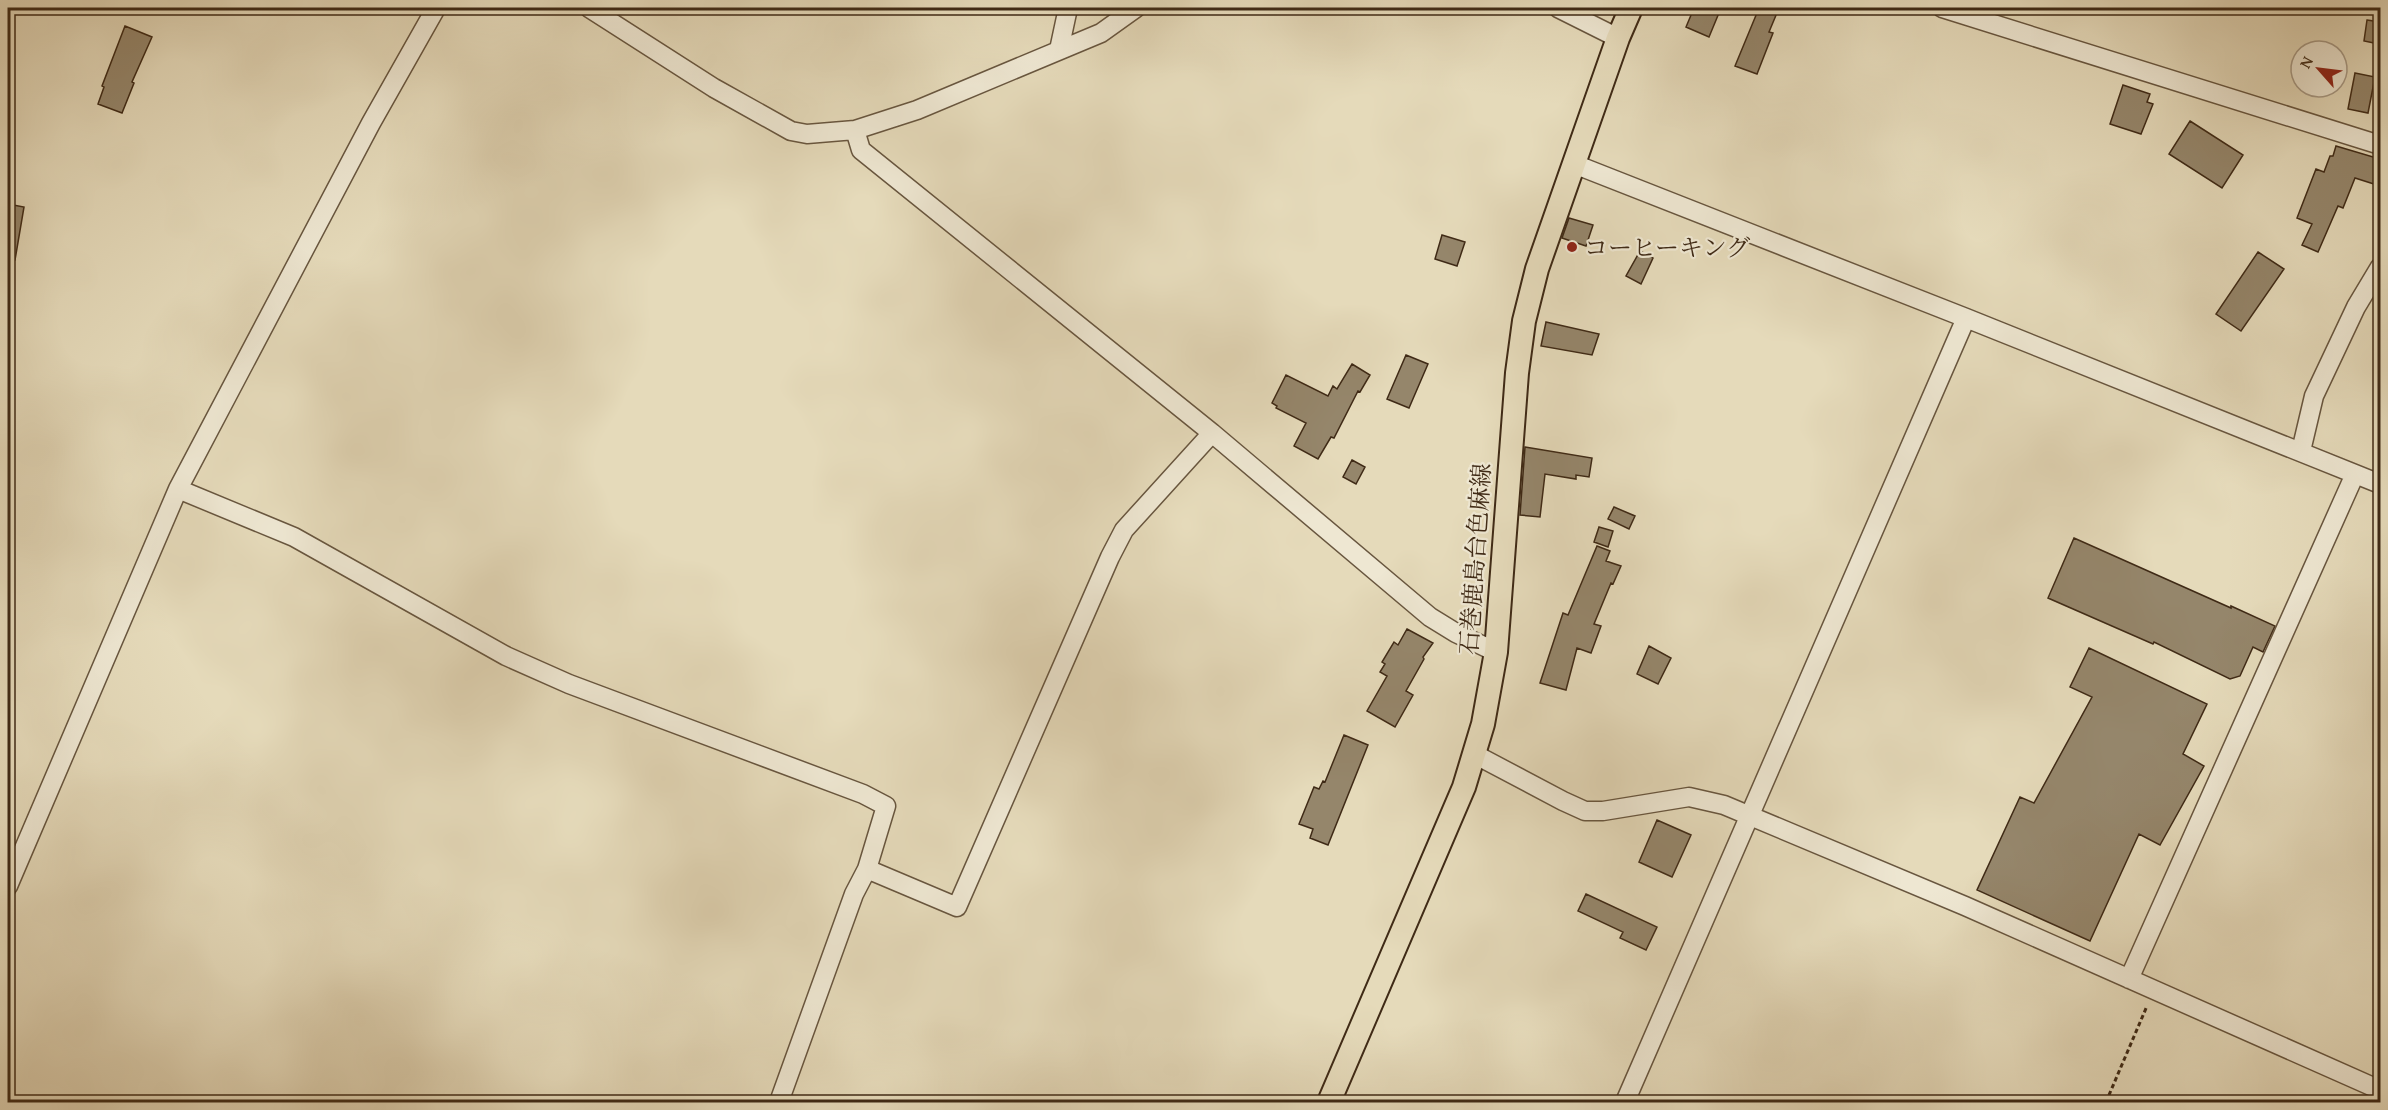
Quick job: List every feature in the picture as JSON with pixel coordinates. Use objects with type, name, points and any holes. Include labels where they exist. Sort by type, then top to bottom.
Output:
[{"type":"main road","name":"石巻鹿島台色麻線","points":[[1329,1102],[1443,839],[1476,755],[1492,687],[1496,652],[1517,373],[1524,321],[1537,269],[1618,38],[1631,8]]},
{"type":"street","points":[[8,886],[178,489],[371,123],[436,8]]},
{"type":"street","points":[[589,8],[714,88],[791,131],[807,134],[855,130],[917,110],[1101,33],[1136,8]]},
{"type":"street","points":[[1059,50],[1068,8]]},
{"type":"street","points":[[1558,8],[1618,38]]},
{"type":"street","points":[[1942,8],[2380,145]]},
{"type":"street","points":[[855,130],[861,150],[1212,433],[1430,617],[1456,633],[1496,652]]},
{"type":"street","points":[[1574,164],[2380,484]]},
{"type":"street","points":[[2301,452],[2314,396],[2356,307],[2380,267]]},
{"type":"street","points":[[1625,1102],[1966,318]]},
{"type":"street","points":[[867,869],[957,907],[1110,557],[1124,530],[1212,433]]},
{"type":"street","points":[[2129,979],[2355,474]]},
{"type":"street","points":[[178,489],[294,537],[506,656],[569,684],[863,794],[886,806],[867,869],[854,894],[779,1102]]},
{"type":"street","points":[[1476,755],[1585,811],[1603,811],[1689,797],[1724,805],[1751,815],[1965,906],[2380,1090]]},
{"type":"path","points":[[2106,1102],[2154,990]]},
{"type":"building","points":[[1694,8],[1721,8],[1709,37],[1686,27]]},
{"type":"building","points":[[1759,8],[1779,8],[1769,32],[1773,33],[1757,74],[1735,66]]},
{"type":"building","points":[[2367,20],[2380,22],[2379,44],[2364,41]]},
{"type":"building","points":[[125,26],[152,37],[132,82],[134,83],[122,113],[98,104],[104,87],[102,86]]},
{"type":"building","points":[[2355,73],[2375,77],[2368,113],[2348,109]]},
{"type":"building","points":[[2123,85],[2150,94],[2147,102],[2153,104],[2141,134],[2110,124]]},
{"type":"building","points":[[2190,121],[2243,155],[2222,188],[2169,154]]},
{"type":"building","points":[[2336,146],[2380,159],[2380,186],[2355,178],[2343,208],[2338,206],[2318,252],[2302,245],[2312,224],[2297,218],[2316,169],[2324,172]]},
{"type":"building","points":[[8,204],[24,207],[15,260],[8,259]]},
{"type":"building","points":[[1569,218],[1593,225],[1586,246],[1562,238]]},
{"type":"building","points":[[1442,235],[1465,242],[1457,266],[1435,259]]},
{"type":"building","points":[[1640,251],[1653,258],[1641,284],[1626,276]]},
{"type":"building","points":[[2258,252],[2284,269],[2241,331],[2216,314]]},
{"type":"building","points":[[1546,322],[1599,334],[1592,355],[1541,346]]},
{"type":"building","points":[[1406,355],[1428,364],[1409,408],[1387,399]]},
{"type":"building","points":[[1352,364],[1370,375],[1360,392],[1358,391],[1334,438],[1331,437],[1318,459],[1294,446],[1306,423],[1276,408],[1277,406],[1272,403],[1286,375],[1328,396],[1333,386],[1337,389]]},
{"type":"building","points":[[1525,447],[1592,458],[1589,477],[1576,475],[1576,479],[1545,474],[1540,517],[1520,515]]},
{"type":"building","points":[[1352,460],[1365,467],[1356,484],[1343,477]]},
{"type":"building","points":[[1614,507],[1635,516],[1629,529],[1608,519]]},
{"type":"building","points":[[1599,527],[1613,531],[1608,547],[1594,542]]},
{"type":"building","points":[[2074,538],[2275,626],[2263,652],[2253,647],[2240,676],[2230,679],[2154,642],[2153,644],[2048,598]]},
{"type":"building","points":[[1597,546],[1610,551],[1606,561],[1621,566],[1613,584],[1611,583],[1594,624],[1601,626],[1591,653],[1577,648],[1566,690],[1540,683],[1563,613],[1568,615]]},
{"type":"building","points":[[1407,629],[1433,643],[1423,657],[1406,691],[1413,695],[1395,727],[1367,711],[1387,676],[1380,672],[1385,664],[1382,662],[1394,642],[1398,645]]},
{"type":"building","points":[[1649,646],[1671,658],[1658,684],[1637,674]]},
{"type":"building","points":[[2089,648],[2207,704],[2183,754],[2204,766],[2160,845],[2139,834],[2090,941],[1977,890],[2020,797],[2034,803],[2092,697],[2070,687]]},
{"type":"building","points":[[1344,735],[1368,745],[1328,845],[1310,838],[1313,829],[1299,824],[1314,787],[1319,789],[1323,781],[1325,782]]},
{"type":"building","points":[[1657,820],[1691,835],[1672,877],[1639,862]]},
{"type":"building","points":[[1586,894],[1657,927],[1646,950],[1620,938],[1623,932],[1578,911]]},
{"type":"place","name":"コーヒーキング","points":[[1572,247]]}]
